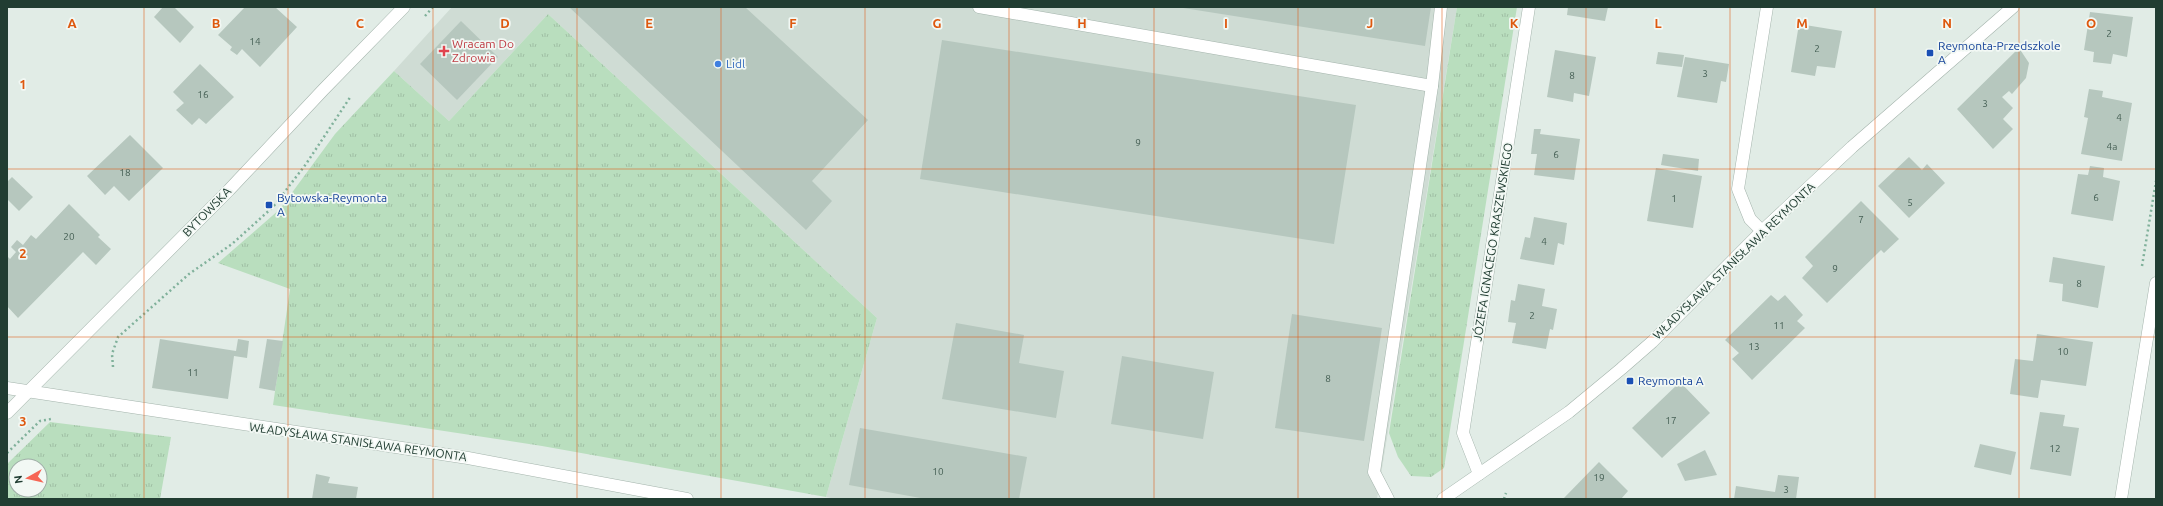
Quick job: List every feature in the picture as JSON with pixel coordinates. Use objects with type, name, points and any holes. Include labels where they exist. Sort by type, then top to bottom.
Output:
[{"type":"street","name":"BYTOWSKA","points":[[7,414],[203,217],[404,7]]},
{"type":"street","points":[[979,7],[1432,86]]},
{"type":"street","points":[[1388,499],[1374,472],[1432,86],[1442,7]]},
{"type":"street","name":"JÓZEFA IGNACEGO KRASZEWSKIEGO","points":[[1479,474],[1463,433],[1530,7]]},
{"type":"street","points":[[1762,231],[1750,219],[1738,189],[1767,7]]},
{"type":"street","name":"WŁADYSŁAWA STANISŁAWA REYMONTA","points":[[1443,499],[1458,495],[1479,474],[1569,412],[1652,342],[1762,231],[1875,127],[2013,7]]},
{"type":"street","points":[[2121,499],[2156,283]]},
{"type":"street","name":"WŁADYSŁAWA STANISŁAWA REYMONTA","points":[[7,388],[468,458],[686,499]]},
{"type":"path","points":[[423,18],[433,7]]},
{"type":"path","points":[[113,367],[112,354],[118,337],[189,274],[232,244],[273,207],[306,164],[356,91]]},
{"type":"path","points":[[7,453],[40,421],[53,418]]},
{"type":"path","points":[[1504,499],[1506,493]]},
{"type":"shaded area","points":[[452,7],[1457,7],[1377,499],[836,499],[826,497],[877,318],[548,14],[449,121],[394,71]]},
{"type":"green space","points":[[1457,7],[1517,7],[1444,468],[1431,477],[1411,476],[1398,457],[1389,433]]},
{"type":"green space","points":[[548,14],[877,318],[826,497],[542,446],[273,405],[290,289],[218,263],[280,209],[335,134],[394,71],[449,121]]},
{"type":"green space","points":[[50,422],[171,437],[160,499],[7,499],[8,463],[8,498],[48,498],[48,458],[13,458]]},
{"type":"building","points":[[163,7],[174,7],[194,27],[180,43],[154,17]]},
{"type":"building","points":[[245,7],[275,7],[297,27],[260,67],[242,49],[237,55],[230,50],[232,47],[218,35]]},
{"type":"building","name":"Lidl","points":[[569,7],[745,7],[868,120],[812,181],[832,201],[806,230]]},
{"type":"building","points":[[1177,7],[1431,7],[1425,46]]},
{"type":"building","points":[[1568,7],[1608,7],[1605,21],[1567,15]]},
{"type":"building","points":[[2090,12],[2133,17],[2127,57],[2113,54],[2111,64],[2093,62],[2094,52],[2084,50]]},
{"type":"building","points":[[461,21],[498,57],[457,100],[420,64]]},
{"type":"building","points":[[1799,24],[1842,31],[1835,68],[1817,66],[1815,76],[1791,72]]},
{"type":"building","points":[[942,40],[1356,105],[1334,244],[920,179]]},
{"type":"building","points":[[2019,48],[2029,63],[2026,78],[2012,94],[2009,91],[2002,97],[2013,108],[2003,119],[2013,129],[1993,149],[1957,109]]},
{"type":"building","points":[[1555,50],[1596,57],[1589,96],[1574,93],[1573,102],[1547,97]]},
{"type":"building","points":[[1658,52],[1684,55],[1682,67],[1656,64]]},
{"type":"building","points":[[1685,57],[1729,64],[1726,82],[1721,81],[1717,103],[1677,97]]},
{"type":"building","points":[[200,64],[234,97],[206,124],[199,118],[192,125],[176,110],[184,103],[173,92]]},
{"type":"building","points":[[2089,89],[2103,91],[2102,97],[2132,103],[2122,161],[2081,154],[2088,118],[2084,117]]},
{"type":"building","points":[[1534,129],[1541,129],[1540,134],[1580,139],[1574,180],[1534,175],[1537,154],[1531,154]]},
{"type":"building","points":[[130,135],[163,168],[129,201],[114,186],[105,195],[87,176]]},
{"type":"building","points":[[1663,154],[1699,159],[1698,171],[1661,165]]},
{"type":"building","points":[[1909,157],[1922,170],[1927,164],[1945,183],[1909,218],[1878,186]]},
{"type":"building","points":[[2090,166],[2104,168],[2103,177],[2120,181],[2113,221],[2071,214],[2078,174],[2088,175]]},
{"type":"building","points":[[1656,168],[1702,176],[1693,228],[1647,221]]},
{"type":"building","points":[[12,177],[33,197],[19,211],[7,199],[7,182]]},
{"type":"building","points":[[1861,201],[1899,239],[1884,253],[1881,250],[1827,303],[1802,278],[1813,266],[1805,257]]},
{"type":"building","points":[[69,204],[100,235],[98,237],[111,249],[96,265],[83,252],[18,318],[7,306],[7,256],[10,259],[16,252],[11,247],[17,240],[23,245],[31,235],[36,239]]},
{"type":"building","points":[[1534,217],[1567,223],[1564,245],[1558,243],[1554,265],[1520,259],[1525,237],[1530,238]]},
{"type":"building","points":[[2053,257],[2105,266],[2098,308],[2062,301],[2063,284],[2049,282]]},
{"type":"building","points":[[1518,284],[1545,289],[1542,306],[1557,309],[1553,330],[1550,329],[1546,349],[1512,343],[1516,323],[1508,322],[1511,300],[1515,301]]},
{"type":"building","points":[[1771,295],[1778,301],[1785,295],[1803,315],[1797,321],[1805,328],[1752,380],[1732,359],[1739,353],[1725,340]]},
{"type":"building","points":[[1292,314],[1382,328],[1364,441],[1275,428]]},
{"type":"building","points":[[956,323],[1024,335],[1019,363],[1064,371],[1056,418],[942,399]]},
{"type":"building","points":[[2037,334],[2093,342],[2086,386],[2041,380],[2038,398],[2010,394],[2015,359],[2033,361]]},
{"type":"building","points":[[160,339],[236,351],[238,339],[249,341],[247,358],[234,356],[228,399],[152,388]]},
{"type":"building","points":[[267,339],[283,341],[275,391],[259,388]]},
{"type":"building","points":[[1122,356],[1214,372],[1203,439],[1111,424]]},
{"type":"building","points":[[1680,382],[1710,413],[1662,458],[1632,428]]},
{"type":"building","points":[[2040,412],[2065,415],[2063,426],[2079,428],[2071,476],[2030,469]]},
{"type":"building","points":[[860,428],[1027,457],[1019,499],[926,499],[849,485]]},
{"type":"building","points":[[1980,444],[2016,452],[2011,475],[1974,467]]},
{"type":"building","points":[[1705,450],[1717,475],[1685,481],[1677,464]]},
{"type":"building","points":[[1599,462],[1628,491],[1621,499],[1563,499]]},
{"type":"building","points":[[316,474],[330,477],[328,483],[358,487],[356,499],[312,499]]},
{"type":"building","points":[[1778,475],[1799,477],[1796,499],[1734,499],[1736,486],[1775,492]]},
{"type":"place","name":"Wracam Do Zdrowia","points":[[444,51]]},
{"type":"place","name":"Reymonta-Przedszkole A","points":[[1930,53]]},
{"type":"place","name":"Lidl","points":[[718,64]]},
{"type":"place","name":"Bytowska-Reymonta A","points":[[269,205]]},
{"type":"place","name":"Reymonta A","points":[[1630,381]]}]
